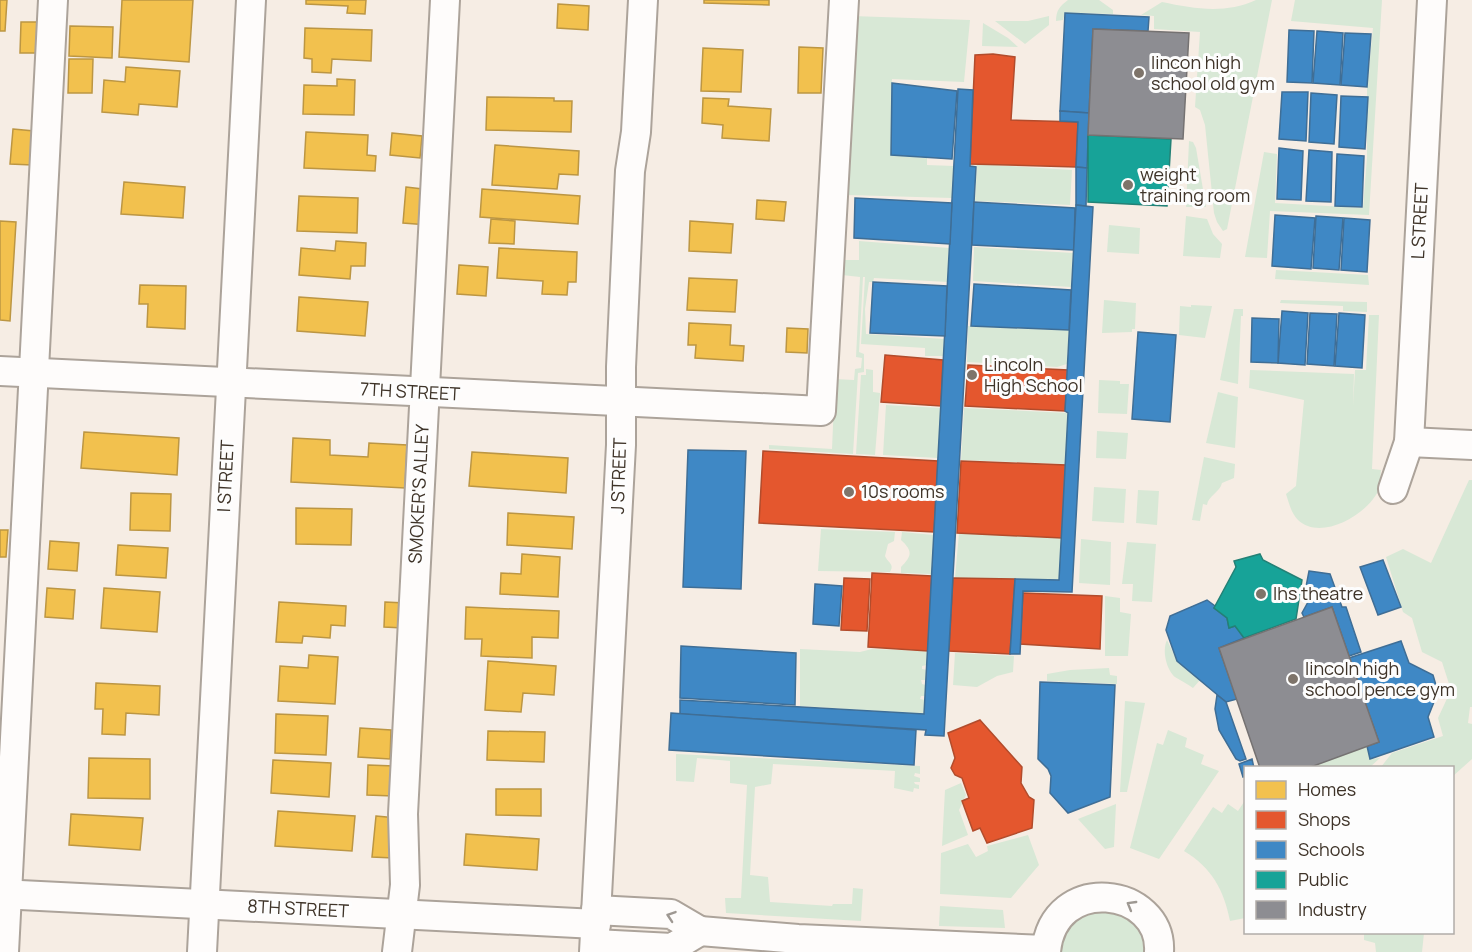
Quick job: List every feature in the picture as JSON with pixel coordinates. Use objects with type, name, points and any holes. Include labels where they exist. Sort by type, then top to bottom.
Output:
[{"type":"street","points":[[4,952],[3,895],[53,0]]},
{"type":"street","name":"I STREET","points":[[202,952],[251,0]]},
{"type":"street","name":"SMOKER'S ALLEY","points":[[397,952],[405,885],[403,814],[445,0]]},
{"type":"street","name":"J STREET","points":[[595,932],[621,445],[621,367],[630,171],[636,132],[643,0]]},
{"type":"street","name":"7TH STREET","points":[[0,371],[821,411],[844,0]]},
{"type":"street","name":"L STREET","points":[[1393,489],[1409,442],[1432,0]]},
{"type":"street","points":[[1409,442],[1472,445]]},
{"type":"street","name":"8TH STREET","points":[[3,895],[401,914],[595,932],[672,948],[700,931],[798,946]]},
{"type":"street","points":[[798,946],[1045,951],[1050,930],[1062,913],[1080,901],[1100,896],[1121,899],[1139,909],[1153,925],[1160,946],[1159,952]]},
{"type":"green space","points":[[1068,0],[1099,0],[1113,10],[1113,14],[1065,13],[1063,20],[1056,21],[1059,9]]},
{"type":"green space","points":[[1256,0],[1272,0],[1227,229],[1223,231],[1214,213],[1205,125],[1200,110],[1195,107],[1200,32],[1154,29],[1154,16],[1141,15],[1162,2],[1186,7],[1221,9]]},
{"type":"green space","points":[[1295,0],[1382,0],[1369,215],[1270,211],[1267,258],[1245,257],[1264,152],[1277,154],[1275,203],[1363,208],[1367,157],[1367,87],[1373,28],[1291,21]]},
{"type":"green space","points":[[852,16],[970,20],[964,82],[892,79],[891,155],[927,158],[927,165],[954,166],[952,198],[847,195]]},
{"type":"green space","points":[[1049,16],[1049,25],[1025,44],[995,21],[1028,21]]},
{"type":"green space","points":[[983,23],[1008,38],[1018,47],[982,46]]},
{"type":"green space","points":[[1189,141],[1193,142],[1196,148],[1206,207],[1186,207]]},
{"type":"green space","points":[[977,164],[1072,170],[1070,205],[975,201]]},
{"type":"green space","points":[[1186,216],[1207,219],[1213,234],[1222,244],[1220,258],[1183,256]]},
{"type":"green space","points":[[1109,225],[1140,228],[1139,254],[1107,252]]},
{"type":"green space","points":[[859,241],[949,248],[948,282],[874,278],[873,282],[869,282],[865,309],[866,334],[945,339],[943,356],[925,356],[925,348],[861,344],[865,277],[863,277],[859,352],[864,354],[864,372],[858,373],[853,454],[769,449],[769,445],[832,449],[835,379],[854,380],[855,369],[861,368],[862,358],[856,357],[860,277],[842,275],[843,260],[859,260]]},
{"type":"green space","points":[[974,247],[1073,253],[1071,287],[973,281]]},
{"type":"green space","points":[[1276,270],[1368,275],[1369,285],[1275,279]]},
{"type":"green space","points":[[1104,300],[1136,303],[1135,329],[1132,329],[1132,332],[1102,333]]},
{"type":"green space","points":[[1281,300],[1367,302],[1367,312],[1343,311],[1343,306],[1280,303]]},
{"type":"green space","points":[[1191,305],[1212,306],[1205,338],[1179,335],[1180,306],[1191,307]]},
{"type":"green space","points":[[1234,309],[1243,309],[1238,384],[1220,380]]},
{"type":"green space","points":[[1369,315],[1379,315],[1372,469],[1381,470],[1379,489],[1374,498],[1355,516],[1331,526],[1319,528],[1308,526],[1298,520],[1290,508],[1286,494],[1296,486],[1304,400],[1249,388],[1250,370],[1354,374],[1353,406],[1355,370],[1366,370]]},
{"type":"green space","points":[[968,326],[1069,330],[1067,364],[1057,367],[967,362]]},
{"type":"green space","points":[[866,369],[873,370],[873,392],[880,393],[875,455],[856,454],[861,375],[866,375]]},
{"type":"green space","points":[[1099,380],[1129,384],[1127,414],[1098,413]]},
{"type":"green space","points":[[1218,392],[1238,397],[1235,448],[1206,443]]},
{"type":"green space","points":[[886,405],[941,408],[938,458],[883,455]]},
{"type":"green space","points":[[964,408],[1068,413],[1066,464],[961,460]]},
{"type":"green space","points":[[1097,431],[1128,433],[1126,459],[1096,458]]},
{"type":"green space","points":[[1204,457],[1235,464],[1234,478],[1222,483],[1207,505],[1203,504],[1200,521],[1192,520]]},
{"type":"green space","points":[[1469,480],[1472,480],[1472,707],[1470,707],[1468,723],[1472,724],[1472,759],[1454,775],[1454,766],[1382,766],[1392,753],[1443,736],[1438,718],[1451,690],[1442,662],[1422,652],[1412,618],[1403,612],[1386,557],[1403,549],[1431,563]]},
{"type":"green space","points":[[1094,487],[1126,489],[1124,523],[1092,521]]},
{"type":"green space","points":[[1138,490],[1159,491],[1157,525],[1136,523]]},
{"type":"green space","points":[[821,529],[895,532],[894,541],[888,544],[885,556],[891,565],[890,572],[818,571]]},
{"type":"green space","points":[[902,532],[934,535],[932,574],[901,573],[901,567],[910,554],[908,547],[901,540]]},
{"type":"green space","points":[[959,533],[1062,538],[1059,580],[955,578]]},
{"type":"green space","points":[[1081,539],[1111,542],[1110,585],[1079,583]]},
{"type":"green space","points":[[1127,542],[1156,544],[1152,602],[1132,601],[1133,584],[1122,584]]},
{"type":"green space","points":[[1105,596],[1120,598],[1120,612],[1131,614],[1128,656],[1105,656]]},
{"type":"green space","points":[[1167,640],[1177,661],[1200,680],[1193,688],[1175,677],[1169,669],[1165,654]]},
{"type":"green space","points":[[800,649],[860,652],[872,649],[928,651],[927,665],[922,666],[922,669],[927,670],[926,680],[921,680],[922,684],[926,685],[925,696],[921,696],[920,699],[925,700],[924,714],[800,706]]},
{"type":"green space","points":[[955,653],[1014,656],[1013,672],[997,676],[977,687],[953,685]]},
{"type":"green space","points":[[1109,668],[1110,675],[1117,676],[1117,684],[1047,681],[1047,674]]},
{"type":"green space","points":[[1125,701],[1145,703],[1127,792],[1120,792]]},
{"type":"green space","points":[[1168,730],[1187,738],[1185,747],[1204,755],[1201,764],[1219,771],[1159,859],[1130,848],[1157,743],[1163,745]]},
{"type":"green space","points":[[1367,746],[1371,759],[1380,758],[1371,766],[1313,766]]},
{"type":"green space","points":[[676,754],[920,766],[920,774],[915,773],[914,776],[920,778],[920,782],[914,782],[919,785],[919,789],[914,788],[913,792],[894,788],[895,771],[773,764],[771,784],[755,787],[750,875],[768,877],[770,902],[832,906],[833,904],[852,904],[853,888],[863,889],[861,921],[726,913],[725,898],[741,898],[747,785],[730,783],[730,761],[697,758],[694,782],[676,781]]},
{"type":"green space","points":[[961,783],[966,795],[959,810],[968,835],[942,846],[945,790]]},
{"type":"green space","points":[[1244,802],[1244,918],[1230,921],[1224,899],[1215,881],[1202,865],[1184,851],[1213,807],[1222,813],[1228,804],[1238,811]]},
{"type":"green space","points":[[1116,804],[1114,847],[1105,849],[1078,819]]},
{"type":"green space","points":[[1028,835],[1039,865],[1011,898],[940,894],[941,853],[968,844],[976,857],[988,851],[987,846]]},
{"type":"green space","points":[[940,906],[1003,910],[1005,928],[939,926]]},
{"type":"green space","points":[[1100,908],[1132,921],[1140,932],[1146,952],[1060,952],[1062,941],[1072,923]]},
{"type":"green space","points":[[1364,934],[1424,934],[1422,952],[1376,952],[1375,943],[1364,940]]},
{"type":"building: Homes","points":[[0,0],[7,0],[5,31],[0,31]]},
{"type":"building: Homes","points":[[122,0],[193,0],[189,62],[119,57]]},
{"type":"building: Homes","points":[[306,0],[366,0],[365,14],[347,13],[348,6],[306,4]]},
{"type":"building: Homes","points":[[704,0],[769,0],[769,5],[704,3]]},
{"type":"building: Homes","points":[[558,4],[589,6],[588,30],[557,28]]},
{"type":"building: Homes","points":[[21,22],[43,22],[42,53],[20,53]]},
{"type":"building: Homes","points":[[70,26],[113,27],[112,58],[69,56]]},
{"type":"building: Homes","points":[[305,28],[372,30],[371,61],[332,59],[331,73],[312,72],[312,59],[304,58]]},
{"type":"building: Homes","points":[[799,47],[823,48],[821,93],[798,93]]},
{"type":"building: Homes","points":[[703,48],[743,50],[741,92],[701,91]]},
{"type":"building: Homes","points":[[69,59],[93,59],[92,93],[68,93]]},
{"type":"building: Homes","points":[[126,67],[180,71],[177,107],[139,104],[138,115],[102,112],[104,80],[125,82]]},
{"type":"building: Homes","points":[[337,79],[355,80],[354,115],[303,114],[304,85],[337,86]]},
{"type":"building: Homes","points":[[487,97],[554,98],[554,101],[572,101],[571,132],[486,130]]},
{"type":"building: Homes","points":[[703,98],[729,99],[728,106],[771,109],[769,141],[722,138],[723,125],[702,123]]},
{"type":"building: Homes","points":[[13,129],[34,131],[32,165],[10,164]]},
{"type":"building: Homes","points":[[306,132],[368,135],[367,155],[376,156],[375,171],[304,168]]},
{"type":"building: Homes","points":[[392,133],[422,136],[420,158],[390,155]]},
{"type":"building: Homes","points":[[495,145],[579,151],[578,175],[559,174],[557,189],[492,185]]},
{"type":"building: Homes","points":[[124,182],[185,187],[183,218],[121,214]]},
{"type":"building: Homes","points":[[406,187],[431,190],[428,225],[403,223]]},
{"type":"building: Homes","points":[[482,189],[580,196],[578,224],[480,217]]},
{"type":"building: Homes","points":[[299,196],[358,198],[357,233],[297,231]]},
{"type":"building: Homes","points":[[757,200],[786,202],[784,221],[756,219]]},
{"type":"building: Homes","points":[[491,219],[515,221],[514,244],[489,243]]},
{"type":"building: Homes","points":[[0,221],[16,222],[10,321],[0,320]]},
{"type":"building: Homes","points":[[690,221],[733,224],[731,253],[689,251]]},
{"type":"building: Homes","points":[[336,241],[366,243],[365,266],[351,266],[350,279],[299,275],[301,248],[335,251]]},
{"type":"building: Homes","points":[[499,248],[577,252],[576,282],[568,282],[567,295],[542,294],[543,281],[497,278]]},
{"type":"building: Homes","points":[[459,265],[488,267],[486,296],[457,294]]},
{"type":"building: Homes","points":[[689,278],[737,280],[735,312],[687,310]]},
{"type":"building: Homes","points":[[140,285],[186,286],[185,329],[147,327],[148,304],[139,304]]},
{"type":"building: Homes","points":[[299,297],[368,302],[365,336],[297,331]]},
{"type":"building: Homes","points":[[689,323],[731,325],[730,345],[744,346],[743,361],[695,358],[696,345],[688,345]]},
{"type":"building: Homes","points":[[787,328],[808,329],[807,353],[786,352]]},
{"type":"building: Homes","points":[[84,432],[179,438],[177,475],[81,468]]},
{"type":"building: Homes","points":[[293,438],[330,440],[330,455],[368,457],[369,443],[407,445],[405,488],[291,482]]},
{"type":"building: Homes","points":[[472,452],[568,458],[566,493],[469,486]]},
{"type":"building: Homes","points":[[131,493],[171,494],[170,531],[130,530]]},
{"type":"building: Homes","points":[[296,508],[352,509],[351,545],[296,544]]},
{"type":"building: Homes","points":[[508,513],[574,517],[572,549],[507,545]]},
{"type":"building: Homes","points":[[0,530],[8,530],[6,557],[0,557]]},
{"type":"building: Homes","points":[[50,541],[79,543],[77,571],[48,569]]},
{"type":"building: Homes","points":[[118,545],[168,548],[166,578],[116,575]]},
{"type":"building: Homes","points":[[522,554],[560,557],[558,597],[500,594],[501,573],[521,574]]},
{"type":"building: Homes","points":[[47,588],[75,590],[73,619],[45,617]]},
{"type":"building: Homes","points":[[104,588],[160,592],[157,632],[101,628]]},
{"type":"building: Homes","points":[[279,602],[346,606],[345,626],[331,625],[330,638],[303,636],[302,643],[276,642]]},
{"type":"building: Homes","points":[[385,602],[405,603],[403,628],[384,627]]},
{"type":"building: Homes","points":[[466,607],[559,611],[558,638],[532,637],[532,658],[481,656],[482,639],[465,639]]},
{"type":"building: Homes","points":[[309,655],[338,657],[335,704],[278,701],[280,666],[308,668]]},
{"type":"building: Homes","points":[[488,661],[556,666],[554,695],[523,693],[521,712],[485,710]]},
{"type":"building: Homes","points":[[96,683],[160,686],[159,715],[126,713],[125,735],[102,734],[103,709],[95,709]]},
{"type":"building: Homes","points":[[276,714],[328,716],[326,755],[275,753]]},
{"type":"building: Homes","points":[[360,728],[391,730],[390,759],[358,757]]},
{"type":"building: Homes","points":[[488,731],[545,732],[544,762],[487,760]]},
{"type":"building: Homes","points":[[89,758],[150,759],[150,799],[88,798]]},
{"type":"building: Homes","points":[[273,760],[331,763],[329,797],[271,793]]},
{"type":"building: Homes","points":[[368,765],[394,766],[393,796],[367,795]]},
{"type":"building: Homes","points":[[496,789],[541,789],[541,816],[496,815]]},
{"type":"building: Homes","points":[[278,811],[355,816],[352,851],[275,846]]},
{"type":"building: Homes","points":[[71,814],[143,818],[140,850],[69,845]]},
{"type":"building: Homes","points":[[376,816],[397,818],[393,858],[372,857]]},
{"type":"building: Homes","points":[[466,834],[539,839],[537,870],[464,865]]},
{"type":"building: Shops","points":[[993,54],[1015,57],[1011,120],[1078,122],[1076,167],[970,164],[975,55]]},
{"type":"building: Shops","points":[[885,355],[943,360],[941,406],[881,402]]},
{"type":"building: Shops","points":[[968,365],[1068,370],[1065,411],[965,406]]},
{"type":"building: Shops","name":"10s rooms","points":[[763,451],[938,461],[934,532],[759,523]]},
{"type":"building: Shops","name":"10s rooms","points":[[961,461],[1066,465],[1062,538],[957,533]]},
{"type":"building: Shops","points":[[872,573],[932,576],[928,651],[868,647]]},
{"type":"building: Shops","points":[[844,578],[870,579],[867,631],[841,630]]},
{"type":"building: Shops","points":[[953,578],[1015,579],[1010,654],[949,651]]},
{"type":"building: Shops","points":[[1023,593],[1102,596],[1100,649],[1020,644]]},
{"type":"building: Shops","points":[[980,720],[1022,767],[1021,783],[1029,797],[1034,800],[1032,828],[987,843],[980,828],[973,831],[962,801],[969,798],[962,778],[955,775],[951,768],[955,758],[948,733]]},
{"type":"building: Schools","points":[[1065,13],[1149,17],[1148,31],[1093,29],[1089,113],[1060,111]]},
{"type":"building: Schools","points":[[1289,30],[1314,31],[1312,83],[1287,82]]},
{"type":"building: Schools","points":[[1317,31],[1343,33],[1340,85],[1313,83]]},
{"type":"building: Schools","points":[[1345,33],[1371,34],[1367,87],[1341,85]]},
{"type":"building: Schools","points":[[892,83],[957,91],[952,159],[891,155]]},
{"type":"building: Schools","points":[[958,89],[973,90],[970,166],[976,167],[944,736],[925,735],[926,730],[680,714],[680,700],[924,714]]},
{"type":"building: Schools","points":[[1282,92],[1308,92],[1306,141],[1279,139]]},
{"type":"building: Schools","points":[[1311,93],[1337,95],[1334,144],[1309,142]]},
{"type":"building: Schools","points":[[1341,96],[1368,97],[1365,149],[1339,147]]},
{"type":"building: Schools","points":[[1060,111],[1089,113],[1087,168],[1076,167],[1078,122],[1060,121]]},
{"type":"building: Schools","points":[[1279,148],[1303,151],[1301,200],[1277,199]]},
{"type":"building: Schools","points":[[1309,150],[1332,152],[1331,202],[1306,201]]},
{"type":"building: Schools","points":[[1337,154],[1364,156],[1362,207],[1335,206]]},
{"type":"building: Schools","points":[[1076,167],[1087,168],[1086,206],[1076,205]]},
{"type":"building: Schools","points":[[855,198],[952,203],[950,244],[854,238]]},
{"type":"building: Schools","points":[[974,202],[1075,208],[1074,250],[972,245]]},
{"type":"building: Schools","points":[[1076,205],[1093,207],[1072,592],[1023,591],[1020,654],[1010,654],[1015,579],[1059,580]]},
{"type":"building: Schools","points":[[1275,215],[1315,218],[1311,269],[1272,266]]},
{"type":"building: Schools","points":[[1316,216],[1343,218],[1339,270],[1313,268]]},
{"type":"building: Schools","points":[[1344,218],[1370,220],[1367,272],[1341,270]]},
{"type":"building: Schools","points":[[873,282],[947,286],[945,336],[870,333]]},
{"type":"building: Schools","points":[[974,284],[1071,290],[1069,330],[971,326]]},
{"type":"building: Schools","points":[[1282,311],[1308,313],[1305,365],[1278,363]]},
{"type":"building: Schools","points":[[1310,313],[1337,314],[1334,366],[1307,364]]},
{"type":"building: Schools","points":[[1339,313],[1365,315],[1362,368],[1335,366]]},
{"type":"building: Schools","points":[[1252,318],[1279,319],[1278,363],[1251,362]]},
{"type":"building: Schools","points":[[1138,332],[1176,335],[1170,422],[1132,419]]},
{"type":"building: Schools","points":[[688,450],[746,451],[741,589],[683,587]]},
{"type":"building: Schools","points":[[1383,560],[1401,607],[1378,615],[1360,567]]},
{"type":"building: Schools","points":[[1309,571],[1330,574],[1342,607],[1346,607],[1361,652],[1349,656],[1332,607],[1304,617],[1302,613],[1308,602],[1305,592]]},
{"type":"building: Schools","points":[[815,584],[842,586],[839,626],[813,624]]},
{"type":"building: Schools","points":[[1207,600],[1227,618],[1229,628],[1235,626],[1244,638],[1219,648],[1237,699],[1226,702],[1177,661],[1166,630],[1170,616]]},
{"type":"building: Schools","points":[[1401,641],[1409,663],[1433,675],[1438,692],[1428,717],[1434,737],[1370,759],[1367,746],[1379,742],[1349,658]]},
{"type":"building: Schools","points":[[681,646],[796,653],[795,705],[680,698]]},
{"type":"building: Schools","points":[[1040,682],[1115,685],[1110,797],[1068,813],[1050,793],[1051,776],[1048,769],[1038,759]]},
{"type":"building: Schools","points":[[1217,695],[1226,702],[1246,759],[1240,761],[1236,759],[1219,730],[1215,709]]},
{"type":"building: Schools","points":[[671,713],[916,730],[914,765],[669,750]]},
{"type":"building: Schools","points":[[1252,759],[1254,766],[1244,766],[1243,777],[1239,764]]},
{"type":"building: Public","name":"weight training room","points":[[1088,135],[1171,139],[1167,206],[1088,202]]},
{"type":"building: Public","name":"lhs theatre","points":[[1260,554],[1263,560],[1302,580],[1296,619],[1244,638],[1235,626],[1229,628],[1227,618],[1214,608],[1236,567],[1234,561]]},
{"type":"building: Industry","name":"lincon high school old gym","points":[[1093,29],[1189,33],[1183,139],[1088,135]]},
{"type":"building: Industry","name":"lincoln high school pence gym","points":[[1332,607],[1379,742],[1313,766],[1259,766],[1219,648]]},
{"type":"place","name":"lincon high school old gym","points":[[1139,73]]},
{"type":"place","name":"weight training room","points":[[1128,185]]},
{"type":"place","name":"Lincoln High School","points":[[972,375]]},
{"type":"place","name":"10s rooms","points":[[849,492]]},
{"type":"place","name":"lhs theatre","points":[[1261,594]]},
{"type":"place","name":"lincoln high school pence gym","points":[[1293,679]]}]
